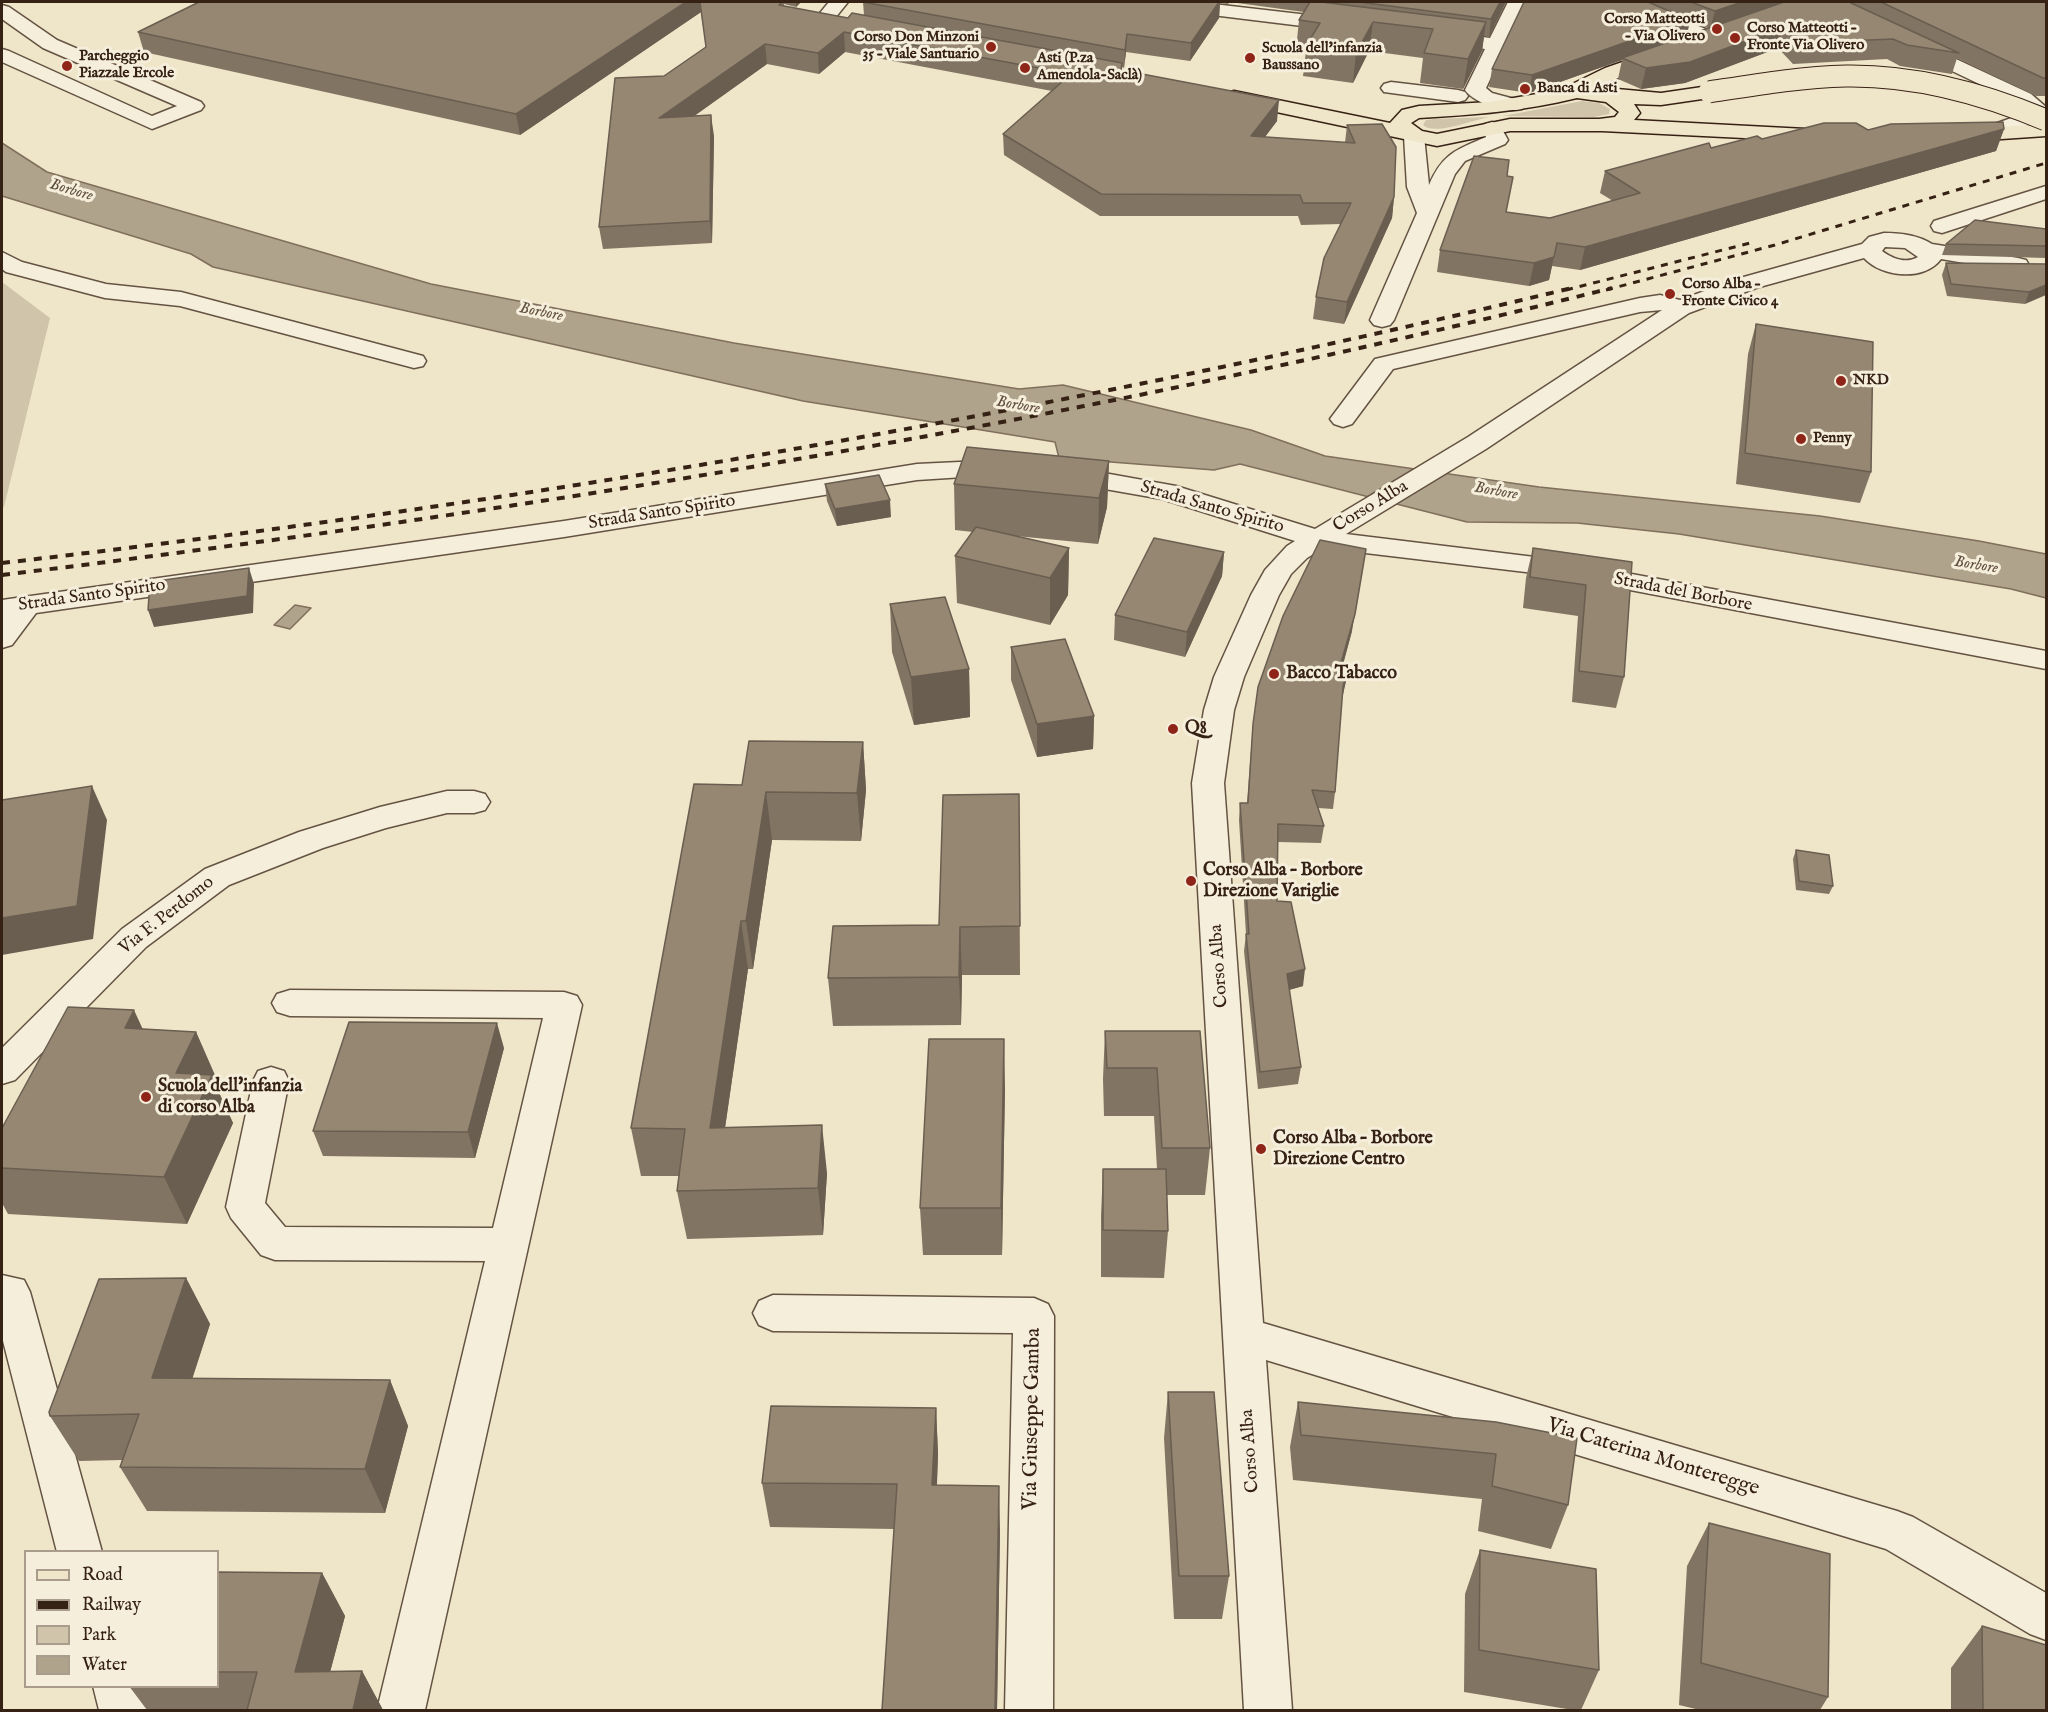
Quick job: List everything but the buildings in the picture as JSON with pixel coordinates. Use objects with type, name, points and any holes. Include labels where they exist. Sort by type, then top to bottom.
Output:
[{"type":"main road","points":[[801,15],[848,24]]},
{"type":"main road","points":[[1410,134],[1401,127],[1400,122],[1403,118],[1419,112],[1460,103],[1515,105],[1540,101],[1564,94],[1612,72],[1730,29]]},
{"type":"main road","points":[[1564,94],[1589,93],[1661,99],[1819,77],[1881,77],[1968,91],[1992,98],[2046,120]]},
{"type":"main road","points":[[1704,93],[1689,100],[1689,111],[1709,131]]},
{"type":"main road","points":[[1216,94],[1322,113],[1437,140],[1492,128],[1538,124],[1842,136]]},
{"type":"main road","points":[[1606,96],[1622,102],[1630,113]]},
{"type":"main road","points":[[1599,125],[1621,122],[1630,113],[1661,99]]},
{"type":"main road","points":[[1322,113],[1419,112]]},
{"type":"main road","points":[[1935,136],[2046,130]]},
{"type":"street","points":[[824,19],[839,2]]},
{"type":"street","points":[[1155,2],[1278,9],[1360,27]]},
{"type":"street","points":[[1515,105],[1475,90],[1517,2]]},
{"type":"street","points":[[1617,2],[1631,4],[1708,37]]},
{"type":"street","points":[[2,11],[50,44],[194,106],[152,123],[3,56]]},
{"type":"street","points":[[1425,36],[1496,45]]},
{"type":"street","points":[[1900,39],[2024,98],[2042,114],[1982,135]]},
{"type":"street","points":[[3,56],[50,44]]},
{"type":"street","points":[[1391,88],[1460,103],[1494,99]]},
{"type":"street","points":[[1382,320],[1450,165],[1458,157],[1498,140],[1492,128]]},
{"type":"street","points":[[1410,134],[1418,187],[1428,214]]},
{"type":"street","points":[[1460,136],[1479,148]]},
{"type":"street","name":"Corso Alba","points":[[1269,1710],[1208,783],[1219,710],[1229,677],[1265,595],[1284,563],[1331,531],[1477,443],[1681,308],[1721,292],[1942,226],[2046,192]]},
{"type":"street","points":[[1924,254],[1942,226]]},
{"type":"street","points":[[1890,264],[1875,257],[1877,245],[1909,242],[1924,254],[2026,266]]},
{"type":"street","name":"Corso Alba","points":[[1806,267],[1890,264],[1908,267],[1924,254]]},
{"type":"street","points":[[2,259],[14,267],[105,291],[180,299],[414,361]]},
{"type":"street","points":[[1343,419],[1384,364],[1640,305],[1660,302],[1681,308]]},
{"type":"street","name":"Strada Santo Spirito","points":[[14,607],[564,529],[917,472],[969,468],[1031,468],[1167,492],[1331,531]]},
{"type":"street","name":"Strada del Borbore","points":[[1331,531],[1551,567],[2046,660]]},
{"type":"street","points":[[2,639],[14,607]]},
{"type":"street","name":"Via F. Perdomo","points":[[2,1070],[134,938],[217,877],[311,840],[380,818],[447,802],[474,802]]},
{"type":"street","points":[[290,1003],[564,1005],[401,1710]]},
{"type":"street","points":[[272,1081],[245,1207],[275,1243],[508,1245]]},
{"type":"street","points":[[2,1292],[10,1292],[80,1550]]},
{"type":"street","name":"Via Giuseppe Gamba","points":[[773,1313],[1034,1316],[1029,1710]]},
{"type":"street","name":"Via Caterina Monteregge","points":[[1244,1335],[1897,1532],[2046,1618]]},
{"type":"street","points":[[117,1688],[123,1710]]},
{"type":"green space","points":[[1582,101],[1599,103],[1610,109],[1609,114],[1594,117],[1503,116]]},
{"type":"green space","points":[[1489,117],[1436,129],[1423,125],[1426,120],[1434,119]]},
{"type":"green space","points":[[2,282],[50,318],[2,508]]},
{"type":"water","name":"Borbore","points":[[2,143],[47,172],[431,284],[734,343],[1019,389],[1063,385],[1251,430],[1325,456],[1539,487],[1820,516],[2046,554],[2046,598],[2011,589],[1679,534],[1577,523],[1467,522],[1240,464],[1214,470],[1059,458],[1055,442],[803,401],[213,267],[191,254],[2,196]]},
{"type":"water","points":[[295,605],[311,608],[290,629],[274,625]]},
{"type":"railway","points":[[1606,290],[1775,245],[2046,163]]},
{"type":"railway","points":[[1566,290],[1750,243]]},
{"type":"railway","points":[[2,563],[397,512],[791,449],[987,414],[1183,375],[1572,288]]},
{"type":"railway","points":[[2,575],[408,521],[812,457],[1213,380],[1413,336],[1612,288]]},
{"type":"place","name":"Corso Matteotti – Via Olivero","points":[[1717,29]]},
{"type":"place","name":"Corso Matteotti – Fronte Via Olivero","points":[[1735,38]]},
{"type":"place","name":"Corso Don Minzoni 35 – Viale Santuario","points":[[991,47]]},
{"type":"place","name":"Scuola dell'infanzia Baussano","points":[[1250,58]]},
{"type":"place","name":"Parcheggio Piazzale Ercole","points":[[67,66]]},
{"type":"place","name":"Asti (P.za Amendola-Saclà)","points":[[1025,68]]},
{"type":"place","name":"Banca di Asti","points":[[1525,89]]},
{"type":"place","name":"Corso Alba – Fronte Civico 4","points":[[1670,294]]},
{"type":"place","name":"NKD","points":[[1841,381]]},
{"type":"place","name":"Penny","points":[[1801,439]]},
{"type":"place","name":"Bacco Tabacco","points":[[1274,674]]},
{"type":"place","name":"Q8","points":[[1173,729]]},
{"type":"place","name":"Corso Alba – Borbore Direzione Variglie","points":[[1191,881]]},
{"type":"place","name":"Scuola dell'infanzia di corso Alba","points":[[146,1097]]},
{"type":"place","name":"Corso Alba – Borbore Direzione Centro","points":[[1261,1149]]}]
